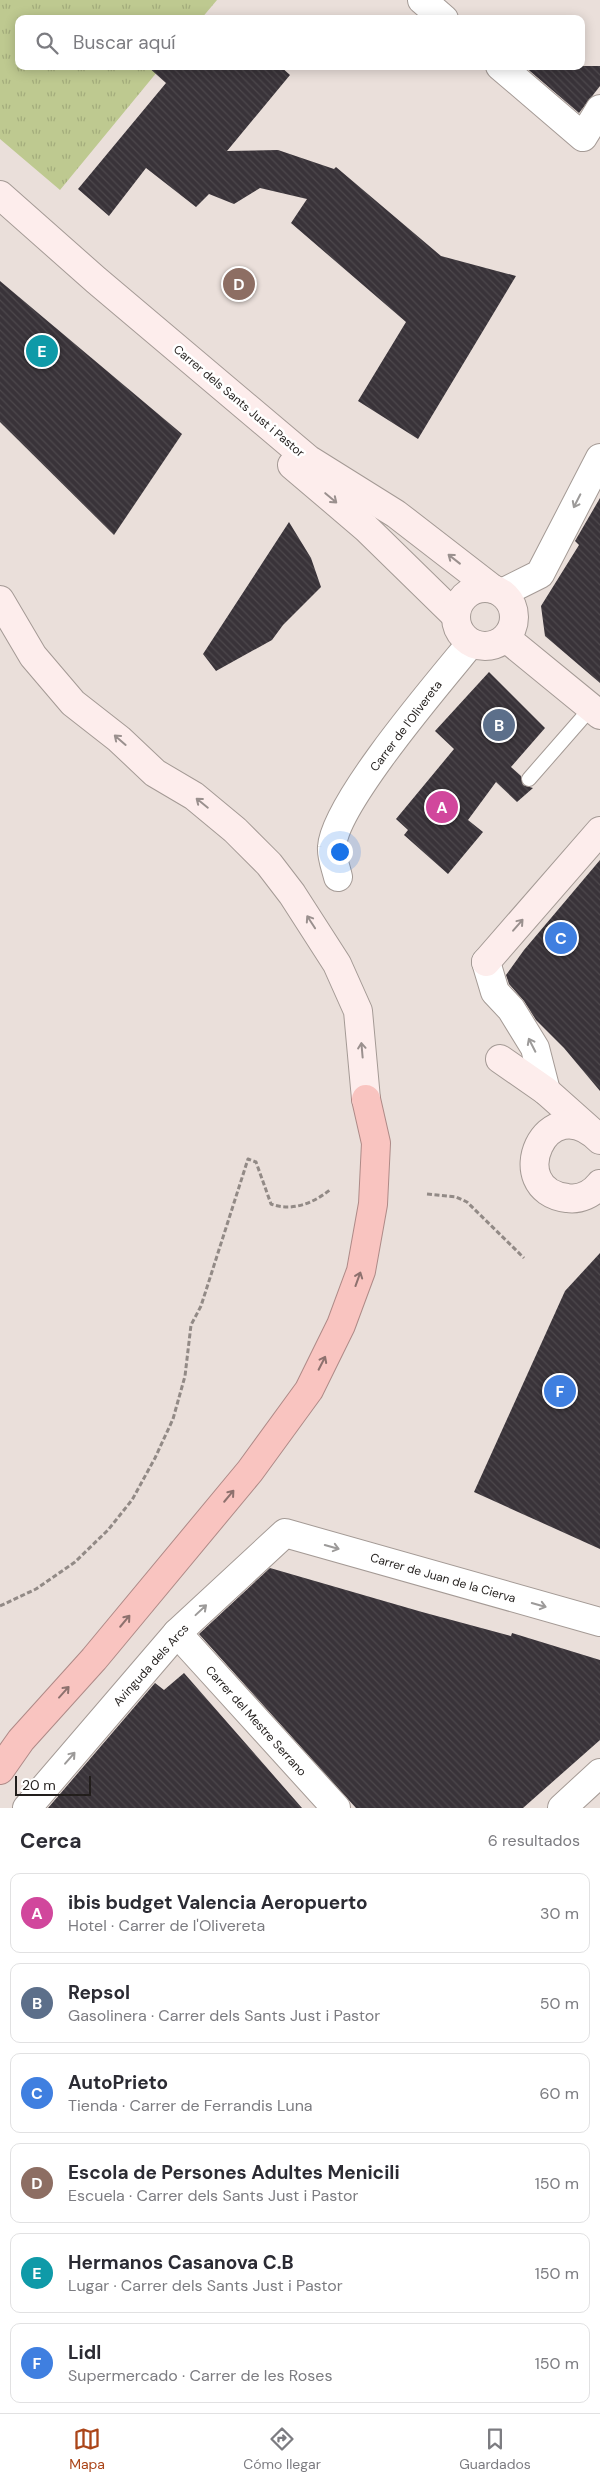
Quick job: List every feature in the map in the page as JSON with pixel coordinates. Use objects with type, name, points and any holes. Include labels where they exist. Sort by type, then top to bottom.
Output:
[{"type":"highway","points":[[0,1770],[21,1740],[94,1659],[250,1471],[309,1390],[341,1325],[363,1261],[373,1204],[376,1143],[366,1099]]},
{"type":"main road","name":"Carrer dels Sants Just i Pastor","points":[[0,195],[96,280],[308,459],[396,514],[497,591]]},
{"type":"main road","name":"Carrer dels Sants Just i Pastor","points":[[0,218],[366,528],[455,614]]},
{"type":"main road","points":[[484,588],[497,591],[509,600],[514,609],[512,630],[506,638],[490,646],[480,647],[471,643],[459,631],[455,614],[457,606],[468,593],[484,588]]},
{"type":"main road","points":[[0,600],[33,656],[73,703],[119,739],[155,773],[194,796],[236,830],[269,864],[313,925],[336,964],[358,1012],[366,1099]]},
{"type":"main road","points":[[506,638],[596,711]]},
{"type":"main road","points":[[486,962],[600,831]]},
{"type":"main road","points":[[500,1059],[546,1091],[596,1136]]},
{"type":"main road","points":[[596,1136],[581,1126],[569,1125],[553,1130],[540,1141],[535,1152],[533,1164],[541,1183],[558,1196],[568,1199],[596,1192]]},
{"type":"main road","points":[[0,1782],[21,1740]]},
{"type":"street","points":[[422,0],[439,15]]},
{"type":"street","points":[[505,70],[583,137],[600,109]]},
{"type":"street","points":[[497,591],[540,574],[600,458]]},
{"type":"street","name":"Carrer de l'Olivereta","points":[[338,877],[332,847],[344,812],[374,767],[471,643]]},
{"type":"street","points":[[486,962],[495,992],[511,1009],[535,1048],[546,1091]]},
{"type":"street","name":"Carrer de Juan de la Cierva","points":[[285,1533],[600,1622]]},
{"type":"street","name":"Avinguda dels Arcs","points":[[27,1808],[177,1633],[285,1533]]},
{"type":"street","name":"Carrer del Mestre Serrano","points":[[177,1633],[336,1808]]},
{"type":"street","points":[[562,1808],[600,1773]]},
{"type":"lane","points":[[530,779],[596,711]]},
{"type":"path","points":[[0,1606],[36,1589],[75,1562],[108,1530],[132,1500],[155,1458],[173,1419],[184,1376],[191,1326],[201,1306],[248,1159],[256,1162],[271,1204],[283,1208],[316,1201],[331,1189]]},
{"type":"path","points":[[427,1194],[456,1197],[467,1202],[524,1258]]},
{"type":"green space","points":[[0,0],[217,0],[204,15],[15,15],[15,70],[159,70],[60,190],[0,139]]},
{"type":"building","points":[[585,66],[600,66],[600,86],[579,113],[529,70],[585,70]]},
{"type":"building","points":[[151,70],[284,70],[290,75],[227,151],[278,150],[334,169],[336,167],[441,256],[516,276],[418,439],[358,401],[406,322],[291,223],[307,199],[260,188],[234,204],[209,194],[196,207],[146,168],[109,216],[78,189],[166,83]]},
{"type":"building","points":[[0,281],[182,434],[114,535],[0,422]]},
{"type":"building","points":[[600,498],[600,683],[545,636],[541,606],[579,545],[575,541]]},
{"type":"building","points":[[289,522],[311,558],[321,587],[283,625],[272,640],[216,671],[203,654]]},
{"type":"building","points":[[489,672],[545,728],[511,767],[521,776],[523,785],[533,788],[517,802],[496,782],[468,820],[483,832],[448,874],[404,835],[408,830],[396,819],[454,749],[435,731]]},
{"type":"building","points":[[600,860],[600,1091],[564,1048],[536,1020],[524,1001],[509,984],[506,975],[524,950]]},
{"type":"building","points":[[600,1253],[600,1549],[474,1492],[565,1291]]},
{"type":"building","points":[[270,1568],[511,1636],[512,1633],[600,1660],[600,1740],[523,1808],[356,1808],[199,1634]]},
{"type":"building","points":[[184,1673],[302,1808],[48,1808],[155,1683],[164,1690]]},
{"type":"place","name":"Escola de Persones Adultes Menicili","points":[[239,284]]},
{"type":"place","name":"Hermanos Casanova C.B","points":[[42,351]]},
{"type":"place","name":"Repsol","points":[[499,725]]},
{"type":"place","name":"ibis budget Valencia Aeropuerto","points":[[442,807]]},
{"type":"place","name":"AutoPrieto","points":[[561,938]]},
{"type":"place","name":"Lidl","points":[[560,1391]]}]
